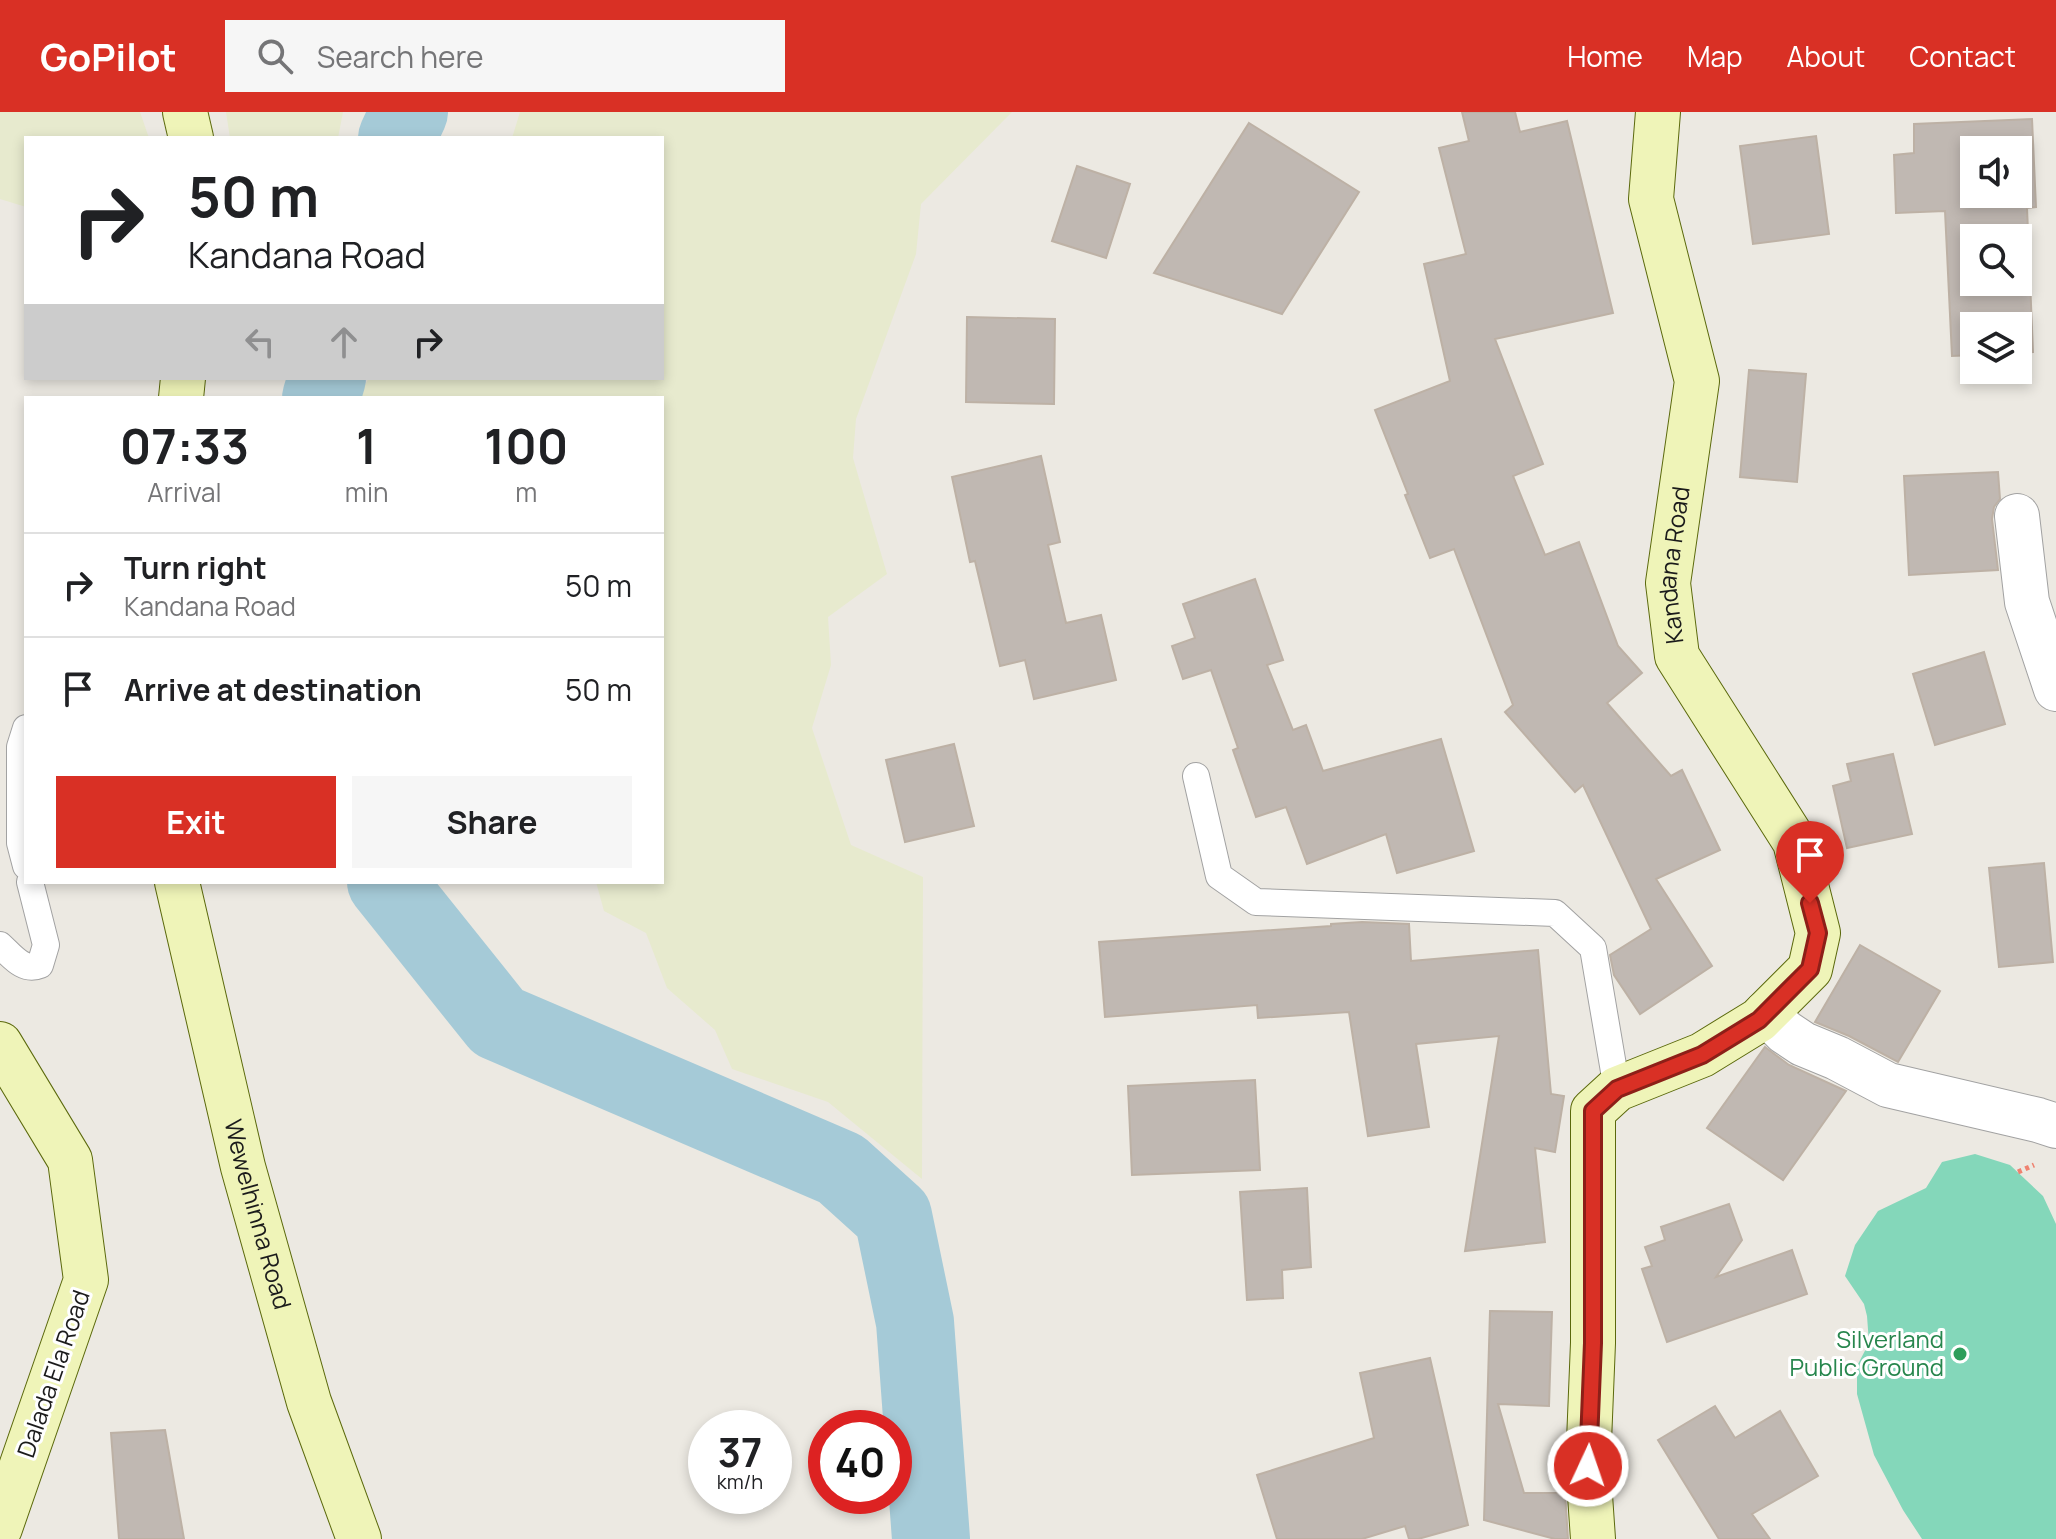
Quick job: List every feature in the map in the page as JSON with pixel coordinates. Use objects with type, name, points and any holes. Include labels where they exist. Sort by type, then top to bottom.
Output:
[{"type":"street","points":[[185,112],[191,136]]},
{"type":"street","name":"Kandana Road","points":[[1593,1539],[1588,1466],[1593,1343],[1593,1111],[1617,1089],[1702,1055],[1759,1020],[1810,969],[1818,933],[1795,842],[1677,656],[1668,583],[1697,381],[1651,199],[1658,112]]},
{"type":"street","points":[[2017,516],[2027,602],[2056,689]]},
{"type":"street","name":"Wewelhinna Road","points":[[177,884],[243,1167],[309,1402],[359,1539]]},
{"type":"street","points":[[1766,1013],[1803,1044],[1888,1085],[2056,1126]]},
{"type":"street","name":"Dalada Ela Road","points":[[0,1044],[70,1160],[86,1280],[0,1528]]},
{"type":"lane","points":[[24,734],[20,747],[20,843],[24,858]]},
{"type":"lane","points":[[1196,776],[1219,876],[1256,902],[1555,913],[1593,948],[1617,1089]]},
{"type":"lane","points":[[0,945],[24,967],[40,965],[46,945],[31,884]]},
{"type":"green space","points":[[0,112],[140,112],[148,136],[24,136],[24,206],[0,199]]},
{"type":"green space","points":[[226,112],[343,112],[338,136],[230,136]]},
{"type":"green space","points":[[520,112],[1012,112],[921,204],[916,254],[856,419],[853,458],[887,574],[828,617],[831,665],[812,728],[851,845],[923,877],[922,1179],[828,1102],[732,1069],[715,1030],[667,988],[646,933],[604,911],[597,884],[664,884],[664,396],[360,396],[368,380],[664,380],[664,136],[513,136]]},
{"type":"green space","name":"Silverland Public Ground","points":[[1975,1154],[2010,1165],[2043,1196],[2056,1224],[2056,1539],[1922,1539],[1874,1455],[1857,1394],[1857,1366],[1869,1343],[1864,1304],[1845,1276],[1855,1245],[1878,1211],[1926,1188],[1942,1162]]},
{"type":"building","points":[[1462,112],[1515,112],[1520,132],[1567,121],[1613,313],[1495,339],[1543,464],[1513,476],[1545,555],[1579,542],[1618,646],[1642,673],[1607,703],[1671,776],[1682,770],[1720,850],[1656,879],[1712,966],[1640,1014],[1614,975],[1610,955],[1651,929],[1583,785],[1575,792],[1505,712],[1513,705],[1454,549],[1430,558],[1375,410],[1450,381],[1424,264],[1466,254],[1439,148],[1469,141]]},
{"type":"building","points":[[2032,119],[2036,207],[2032,207],[2032,136],[1960,136],[1960,208],[2027,208],[2028,224],[1960,224],[1960,296],[2031,296],[2031,312],[1960,312],[1960,356],[1952,356],[1945,211],[1896,213],[1894,155],[1914,153],[1914,124]]},
{"type":"building","points":[[1249,123],[1359,192],[1282,314],[1154,273]]},
{"type":"building","points":[[1816,136],[1829,234],[1753,244],[1740,146]]},
{"type":"building","points":[[1077,166],[1130,184],[1106,258],[1052,241]]},
{"type":"building","points":[[967,317],[1055,319],[1054,404],[966,402]]},
{"type":"building","points":[[1749,370],[1806,374],[1797,482],[1740,477]]},
{"type":"building","points":[[1041,456],[1060,542],[1048,545],[1066,623],[1101,615],[1116,680],[1034,699],[1025,660],[1000,666],[975,561],[970,562],[952,477]]},
{"type":"building","points":[[1998,472],[2000,499],[1994,507],[1992,519],[1998,570],[1909,575],[1904,476]]},
{"type":"building","points":[[1255,579],[1283,660],[1267,665],[1293,730],[1306,725],[1323,771],[1441,739],[1474,851],[1397,873],[1386,834],[1307,864],[1286,807],[1256,817],[1233,750],[1238,748],[1211,670],[1183,679],[1172,646],[1195,638],[1183,604]]},
{"type":"building","points":[[1984,652],[2005,724],[1935,745],[1913,674]]},
{"type":"building","points":[[954,744],[974,826],[905,842],[886,760]]},
{"type":"building","points":[[1893,754],[1912,834],[1847,848],[1833,786],[1851,781],[1847,764]]},
{"type":"building","points":[[2044,863],[2053,962],[1999,967],[1989,868]]},
{"type":"building","points":[[1362,922],[1409,924],[1411,961],[1538,950],[1551,1094],[1564,1096],[1555,1152],[1535,1148],[1545,1242],[1465,1251],[1499,1036],[1416,1044],[1429,1127],[1368,1136],[1349,1012],[1258,1018],[1257,1005],[1105,1017],[1099,942]]},
{"type":"building","points":[[1860,945],[1940,991],[1898,1062],[1815,1022]]},
{"type":"building","points":[[1765,1047],[1789,1065],[1846,1091],[1783,1180],[1707,1128]]},
{"type":"building","points":[[1255,1080],[1260,1170],[1132,1175],[1128,1086]]},
{"type":"building","points":[[1307,1188],[1311,1267],[1282,1270],[1283,1298],[1247,1300],[1240,1192]]},
{"type":"building","points":[[1729,1204],[1742,1240],[1716,1277],[1792,1250],[1807,1294],[1667,1342],[1642,1269],[1652,1266],[1645,1247],[1665,1240],[1661,1227]]},
{"type":"building","points":[[1490,1311],[1552,1312],[1549,1406],[1498,1404],[1524,1493],[1565,1493],[1568,1539],[1555,1539],[1484,1520]]},
{"type":"building","points":[[1430,1358],[1468,1525],[1418,1539],[1409,1539],[1405,1526],[1362,1539],[1277,1539],[1257,1475],[1374,1438],[1360,1373]]},
{"type":"building","points":[[1715,1406],[1735,1438],[1780,1411],[1818,1476],[1752,1514],[1770,1539],[1719,1539],[1658,1440]]},
{"type":"building","points":[[165,1430],[184,1539],[119,1539],[111,1433]]},
{"type":"waterway","points":[[398,136],[409,112]]},
{"type":"waterway","points":[[322,396],[326,380]]},
{"type":"waterway","points":[[388,884],[498,1022],[841,1169],[893,1216],[915,1322],[931,1539]]},
{"type":"place","name":"Silverland Public Ground","points":[[1960,1354]]},
{"type":"route","points":[[1588,1466],[1593,1343],[1593,1111],[1617,1089],[1702,1055],[1759,1020],[1810,969],[1818,933],[1810,903]]}]
